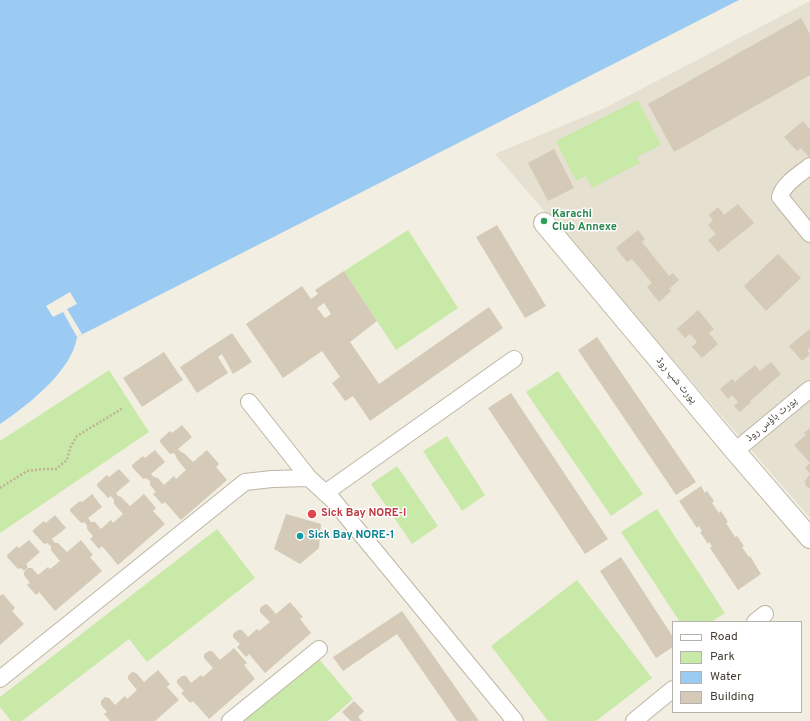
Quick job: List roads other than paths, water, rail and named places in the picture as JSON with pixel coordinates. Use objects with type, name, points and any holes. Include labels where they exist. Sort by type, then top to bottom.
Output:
[{"type":"street","points":[[810,166],[789,184],[781,193],[780,198],[810,234]]},
{"type":"street","name":"پورٹ شپ روڈ","points":[[544,223],[735,452],[810,538]]},
{"type":"street","points":[[325,493],[514,360]]},
{"type":"street","name":"پورٹ ہاؤس روڈ","points":[[735,452],[810,389]]},
{"type":"street","points":[[249,402],[309,478],[333,500],[515,721]]},
{"type":"street","points":[[0,679],[245,482],[272,479],[309,478]]},
{"type":"street","points":[[230,721],[319,649]]},
{"type":"street","points":[[634,721],[672,690]]},
{"type":"water","points":[[0,0],[739,0],[77,337],[67,362],[58,375],[35,398],[0,424]]},
{"type":"place","name":"Karachi Club Annexe","points":[[544,221]]},
{"type":"place","name":"Sick Bay NORE-I","points":[[312,514]]},
{"type":"place","name":"Sick Bay NORE-1","points":[[300,536]]}]
